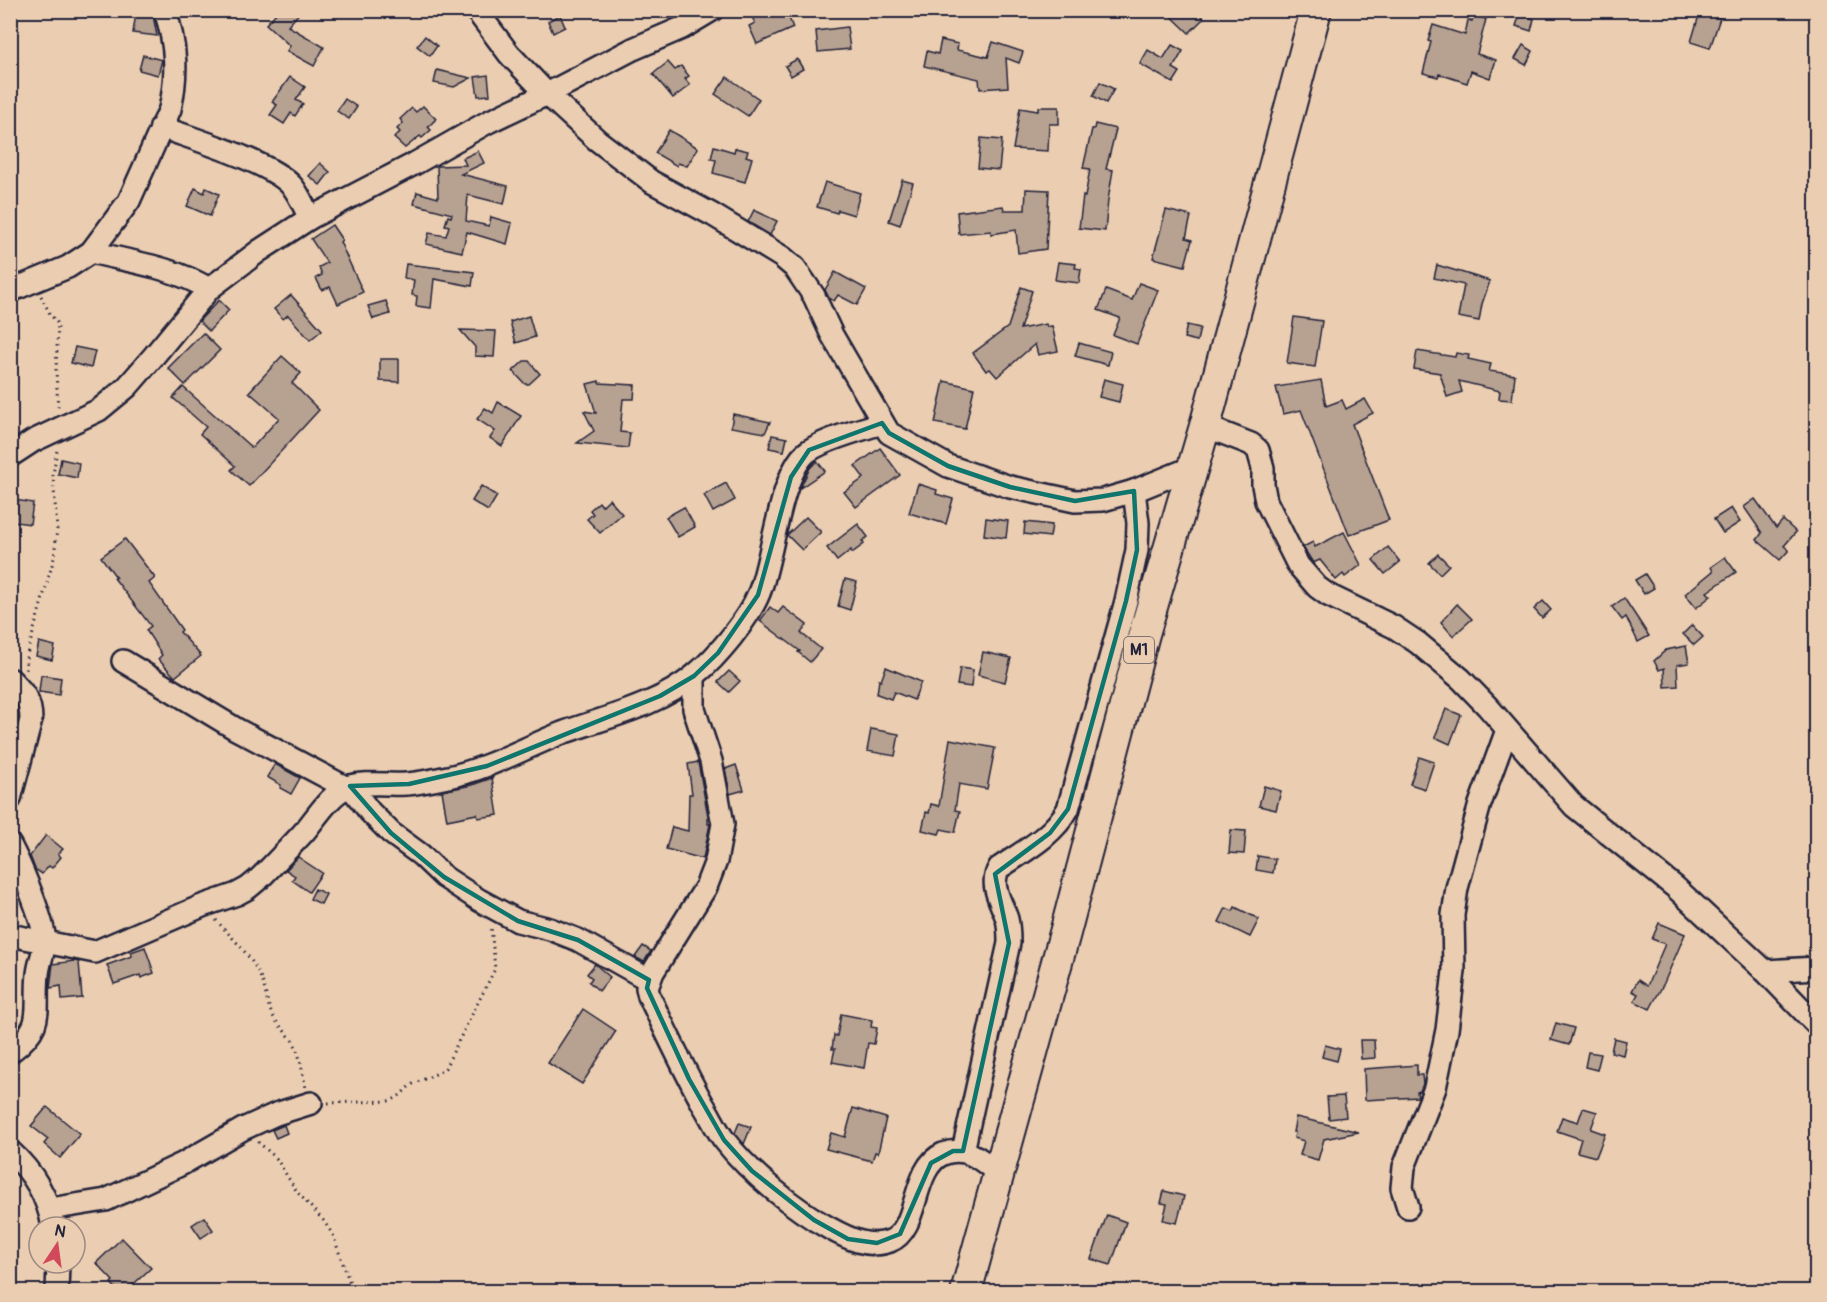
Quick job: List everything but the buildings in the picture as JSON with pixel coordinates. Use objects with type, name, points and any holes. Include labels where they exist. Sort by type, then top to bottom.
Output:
[{"type":"highway","name":"M1","points":[[966,1292],[1065,933],[1144,634],[1205,426],[1316,10]]},
{"type":"street","points":[[10,291],[68,267],[91,252],[129,201],[170,109],[175,73],[174,40],[165,10]]},
{"type":"street","points":[[476,10],[509,54],[547,94],[597,140],[652,182],[723,220],[782,257],[795,268],[814,296],[832,335],[889,433],[948,466],[1010,487],[1075,501],[1103,500],[1134,491],[1193,467]]},
{"type":"street","points":[[10,456],[33,441],[99,410],[127,387],[209,288],[259,251],[310,218],[414,164],[488,122],[633,49],[682,28],[712,10]]},
{"type":"street","points":[[161,127],[275,172],[292,185],[310,218]]},
{"type":"street","points":[[91,252],[173,271],[209,288]]},
{"type":"street","points":[[10,935],[95,952],[249,888],[330,802],[349,787],[409,784],[487,766],[562,733],[612,717],[660,696],[694,676],[718,653],[758,595],[766,573],[790,477],[800,459],[809,450],[882,423]]},
{"type":"street","points":[[1205,426],[1251,444],[1258,450],[1263,468],[1266,501],[1298,566],[1317,587],[1328,595],[1394,627],[1418,643],[1461,679],[1574,806],[1675,887],[1765,971],[1816,1024]]},
{"type":"street","points":[[963,1151],[1009,943],[1007,920],[994,885],[995,874],[999,868],[1050,833],[1060,823],[1068,809],[1126,601],[1137,550],[1138,523],[1134,491]]},
{"type":"street","points":[[123,661],[236,729],[349,787],[391,833],[421,855],[444,877],[490,907],[518,921],[550,929],[578,940],[649,980]]},
{"type":"street","points":[[694,676],[694,709],[711,761],[723,824],[720,843],[705,887],[649,980],[649,996],[689,1079],[724,1140],[752,1171],[814,1220],[848,1239],[866,1243],[877,1244],[890,1241],[900,1234],[907,1222],[926,1171],[936,1158],[953,1151],[963,1151],[979,1158],[999,1174]]},
{"type":"street","points":[[10,679],[27,696],[31,707],[29,736],[21,756],[10,799]]},
{"type":"street","points":[[1408,1207],[1402,1188],[1404,1167],[1435,1088],[1447,1030],[1454,971],[1453,915],[1457,888],[1480,804],[1507,730]]},
{"type":"street","points":[[10,845],[43,924],[45,942],[38,974],[38,1015],[34,1027],[19,1046],[10,1052]]},
{"type":"street","points":[[1765,971],[1816,968]]},
{"type":"street","points":[[60,1215],[106,1200],[182,1164],[243,1129],[276,1114],[311,1103]]},
{"type":"street","points":[[10,1150],[34,1176],[50,1215]]},
{"type":"street","points":[[57,1292],[58,1275]]},
{"type":"path","points":[[27,696],[26,658],[54,558],[57,530],[53,475],[59,428],[56,370],[58,324],[50,314],[34,281]]},
{"type":"path","points":[[202,906],[246,953],[255,967],[274,1019],[293,1041],[298,1052],[311,1103],[396,1099],[413,1084],[445,1068],[495,969],[491,925]]},
{"type":"path","points":[[243,1129],[276,1158],[297,1192],[323,1220],[333,1235],[353,1292]]},
{"type":"highlighted area","points":[[882,423],[889,433],[948,466],[1010,487],[1075,501],[1134,491],[1137,550],[1126,601],[1068,809],[1050,833],[995,874],[1009,943],[963,1151],[953,1151],[931,1163],[900,1234],[877,1243],[848,1239],[814,1220],[752,1171],[724,1140],[689,1079],[647,988],[649,980],[578,940],[518,921],[444,877],[391,833],[350,786],[409,784],[487,766],[660,696],[694,676],[718,653],[758,595],[791,477],[809,450],[827,443]]}]
